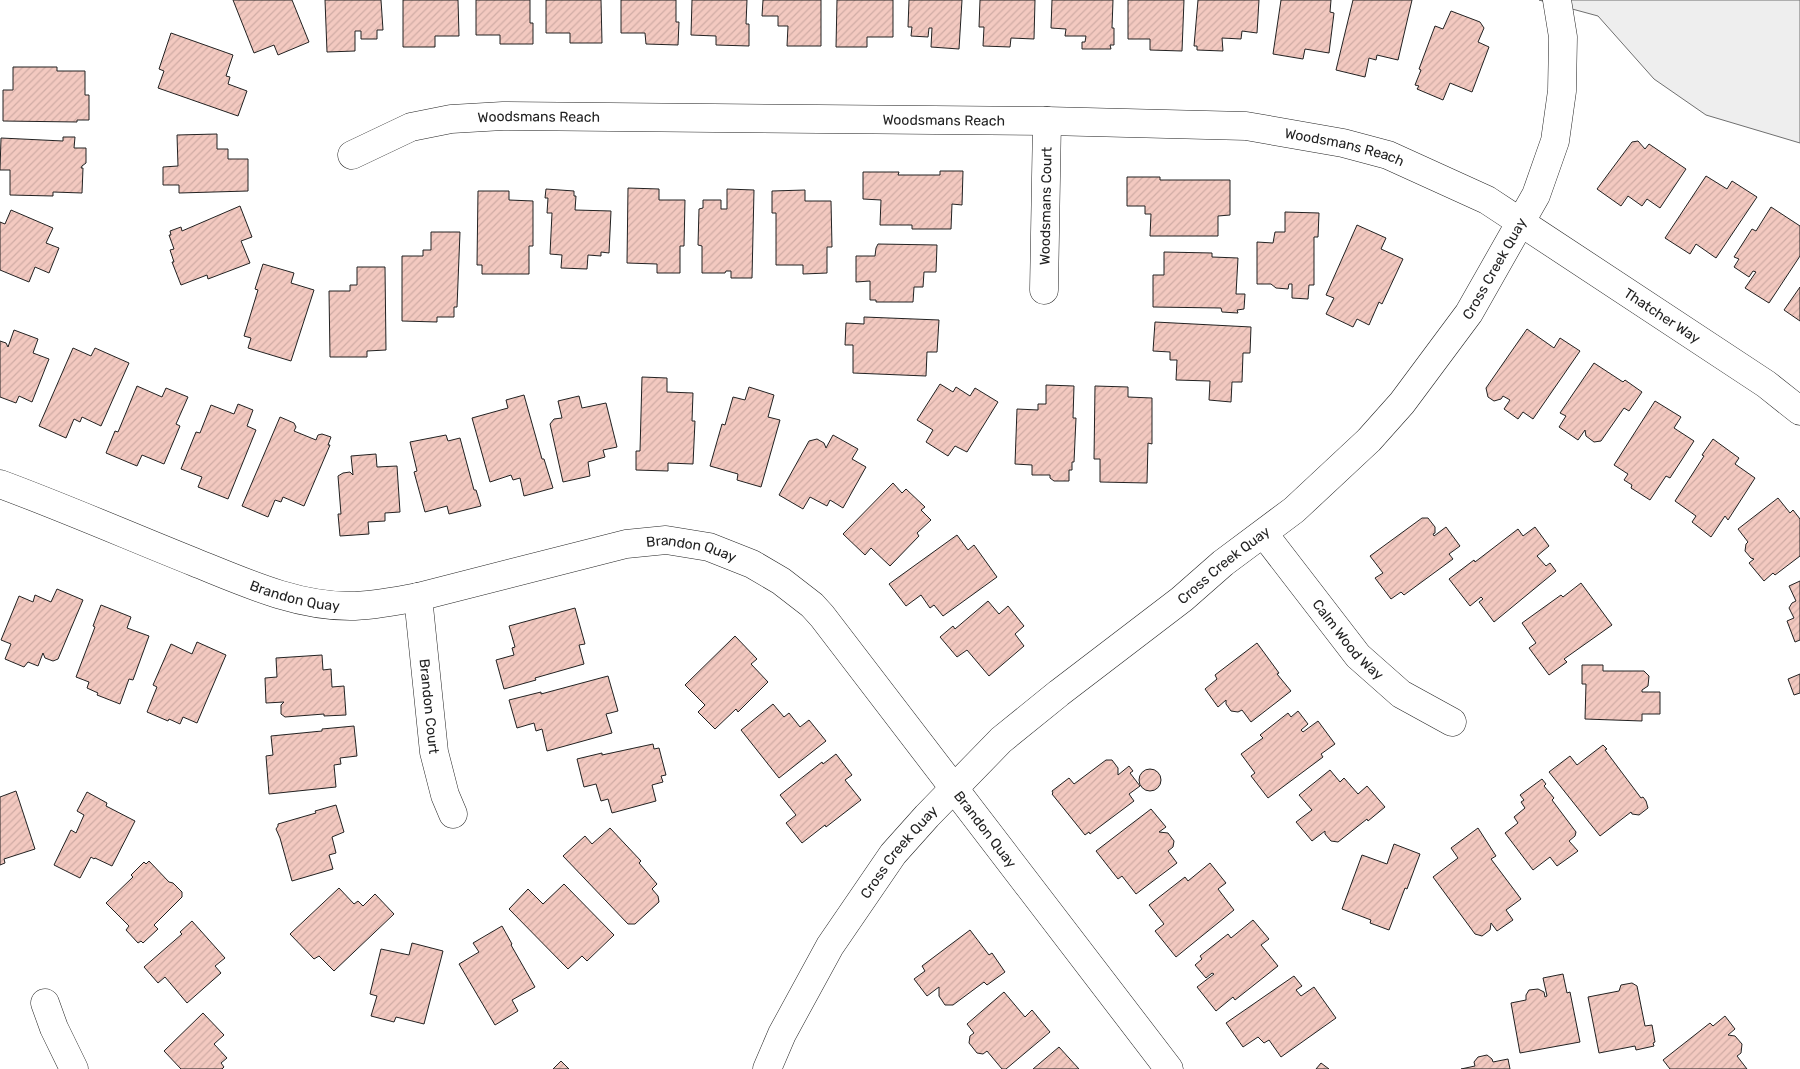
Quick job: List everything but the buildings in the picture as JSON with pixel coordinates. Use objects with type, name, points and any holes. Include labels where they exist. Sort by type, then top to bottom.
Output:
[{"type":"street","name":"Cross Creek Quay","points":[[767,1069],[782,1034],[830,946],[894,854],[954,789],[1001,740],[1058,693],[1182,599],[1223,564],[1294,510],[1369,440],[1402,404],[1469,313],[1521,224],[1536,194],[1555,141],[1562,91],[1563,37],[1557,0]]},
{"type":"street","name":"Woodsmans Reach","points":[[352,155],[411,128],[451,119],[503,116],[1246,126],[1343,143],[1388,155],[1487,200],[1521,224]]},
{"type":"street","name":"Woodsmans Court","points":[[1044,290],[1047,122]]},
{"type":"street","name":"Thatcher Way","points":[[1521,224],[1671,320],[1766,384],[1800,410]]},
{"type":"street","name":"Brandon Quay","points":[[0,484],[52,503],[97,524],[267,592],[307,602],[350,606],[418,597],[626,544],[666,540],[709,547],[752,564],[781,581],[812,605],[822,616],[1169,1069]]},
{"type":"street","name":"Calm Wood Way","points":[[1264,534],[1358,656],[1401,694],[1452,722]]},
{"type":"street","name":"Brandon Court","points":[[418,597],[434,752],[445,795],[453,814]]},
{"type":"street","points":[[46,1003],[54,1028],[74,1069]]},
{"type":"shaded area","points":[[1539,0],[1800,0],[1800,143],[1706,115],[1654,79],[1598,16]]}]
